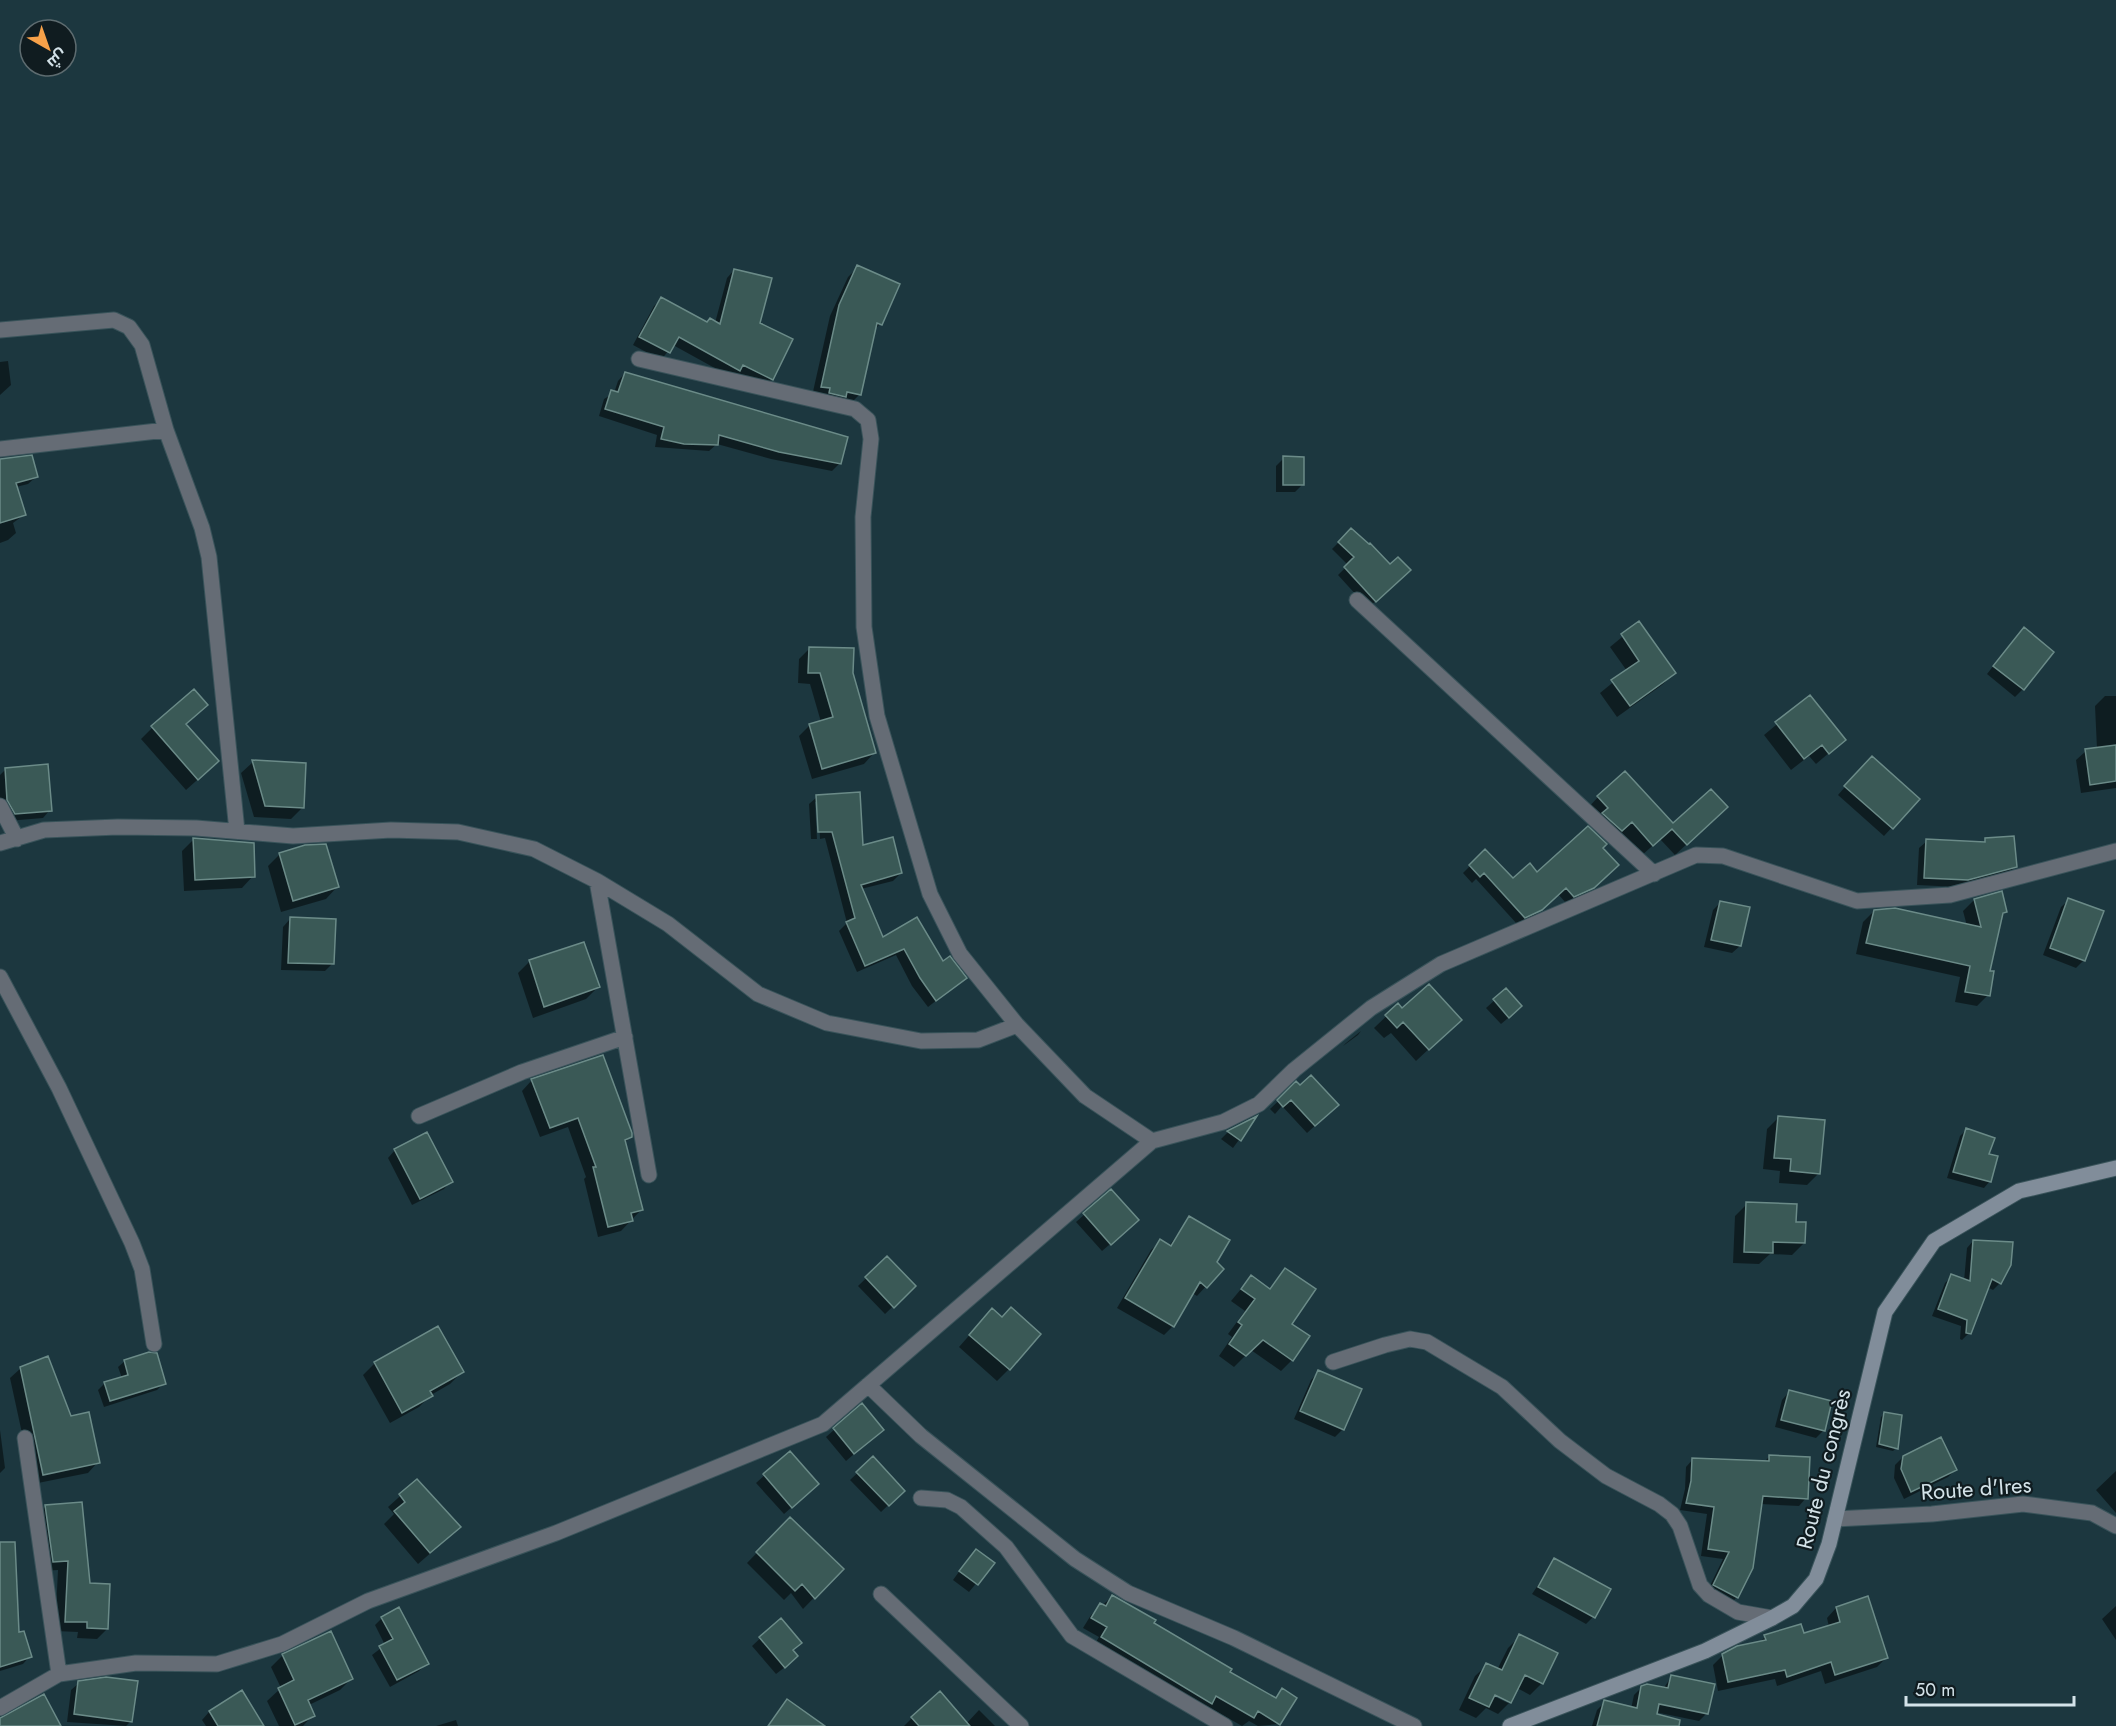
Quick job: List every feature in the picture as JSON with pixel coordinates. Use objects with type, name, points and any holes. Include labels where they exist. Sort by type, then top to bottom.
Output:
[{"type":"main road","name":"Route du congrès","points":[[1510,1726],[1706,1651],[1793,1606],[1816,1579],[1835,1519],[1885,1311],[1934,1240],[2019,1191],[2116,1168]]},
{"type":"street","points":[[0,330],[114,320],[129,327],[142,345],[166,430],[202,528],[209,557],[237,831]]},
{"type":"street","points":[[639,359],[855,409],[868,420],[871,440],[863,517],[864,627],[877,716],[930,894],[960,954],[1017,1026],[1085,1096],[1152,1141]]},
{"type":"street","points":[[0,449],[166,430]]},
{"type":"street","points":[[1357,600],[1654,874]]},
{"type":"street","points":[[0,806],[17,839]]},
{"type":"street","points":[[0,843],[44,830],[118,827],[237,831],[293,836],[391,830],[458,832],[534,849],[597,880],[668,924],[758,994],[826,1023],[921,1041],[978,1040],[1017,1026]]},
{"type":"street","points":[[0,1708],[59,1674],[136,1663],[217,1664],[282,1644],[368,1601],[556,1533],[823,1424],[1152,1141],[1223,1122],[1259,1104],[1294,1070],[1371,1008],[1441,964],[1696,855],[1716,855],[1857,902],[1950,896],[2116,851]]},
{"type":"street","points":[[597,880],[649,1175]]},
{"type":"street","points":[[0,977],[59,1088],[132,1243],[142,1269],[154,1344]]},
{"type":"street","points":[[419,1116],[522,1072],[625,1037]]},
{"type":"street","points":[[1333,1362],[1410,1339],[1426,1342],[1502,1388],[1560,1442],[1606,1476],[1659,1504],[1672,1514],[1680,1526],[1700,1585],[1709,1595],[1738,1611],[1772,1618]]},
{"type":"street","points":[[868,1385],[921,1436],[1075,1559],[1128,1593],[1234,1638],[1414,1726]]},
{"type":"street","points":[[25,1437],[59,1674]]},
{"type":"street","points":[[921,1498],[947,1500],[961,1507],[999,1540],[1072,1636],[1225,1726]]},
{"type":"street","name":"Route d'Ires","points":[[1835,1519],[1932,1514],[2023,1504],[2092,1513],[2116,1526]]},
{"type":"street","points":[[881,1594],[1021,1726]]},
{"type":"building","points":[[857,265],[900,284],[882,325],[877,323],[861,395],[847,392],[846,397],[829,393],[830,388],[821,387],[839,305]]},
{"type":"building","points":[[734,269],[772,278],[760,323],[793,339],[773,380],[743,365],[740,371],[679,337],[670,353],[639,337],[661,297],[707,322],[710,318],[720,324]]},
{"type":"building","points":[[625,372],[848,437],[841,464],[779,452],[719,435],[718,445],[684,444],[661,439],[664,427],[605,409],[611,390],[618,392]]},
{"type":"building","points":[[32,455],[38,477],[16,483],[26,515],[0,523],[0,459]]},
{"type":"building","points":[[1283,456],[1304,457],[1304,485],[1283,485]]},
{"type":"building","points":[[1351,528],[1370,543],[1390,564],[1398,557],[1411,570],[1376,602],[1344,567],[1354,557],[1338,542]]},
{"type":"building","points":[[1639,621],[1676,673],[1630,706],[1611,680],[1639,661],[1621,634]]},
{"type":"building","points":[[2024,627],[2054,652],[2024,690],[1993,666]]},
{"type":"building","points":[[809,647],[854,648],[853,673],[876,753],[822,769],[809,724],[833,717],[820,673],[808,673]]},
{"type":"building","points":[[194,689],[208,705],[186,724],[219,761],[198,780],[151,726]]},
{"type":"building","points":[[1810,695],[1846,740],[1829,754],[1822,745],[1804,759],[1775,722]]},
{"type":"building","points":[[2116,745],[2116,781],[2090,785],[2085,749]]},
{"type":"building","points":[[1872,756],[1920,799],[1893,829],[1844,786]]},
{"type":"building","points":[[252,760],[306,763],[304,808],[265,806]]},
{"type":"building","points":[[48,764],[52,811],[15,814],[7,800],[5,768]]},
{"type":"building","points":[[1625,771],[1673,823],[1711,789],[1728,807],[1687,845],[1672,829],[1653,846],[1632,822],[1622,831],[1602,813],[1608,808],[1597,796]]},
{"type":"building","points":[[860,792],[863,845],[893,837],[902,873],[861,885],[883,937],[917,917],[943,961],[950,956],[967,978],[936,1001],[904,949],[865,966],[846,922],[855,918],[832,832],[818,832],[816,795]]},
{"type":"building","points":[[1588,826],[1607,844],[1603,848],[1619,865],[1594,888],[1574,897],[1566,888],[1542,910],[1525,918],[1484,873],[1480,877],[1469,865],[1485,849],[1513,878],[1530,863],[1537,872]]},
{"type":"building","points":[[2014,836],[2017,867],[1968,880],[1924,878],[1926,839],[1985,842],[1985,838]]},
{"type":"building","points":[[193,838],[254,843],[255,877],[195,880]]},
{"type":"building","points":[[326,844],[339,887],[293,901],[279,853],[305,845]]},
{"type":"building","points":[[2002,891],[2007,912],[2003,913],[1990,971],[1994,971],[1990,996],[1965,992],[1970,966],[1866,943],[1874,910],[1895,908],[1981,927],[1974,899]]},
{"type":"building","points":[[2068,898],[2104,911],[2085,961],[2050,948]]},
{"type":"building","points":[[1720,901],[1750,907],[1741,946],[1711,940]]},
{"type":"building","points":[[290,917],[336,919],[334,964],[288,963]]},
{"type":"building","points":[[584,942],[600,987],[544,1007],[529,960]]},
{"type":"building","points":[[1429,984],[1462,1020],[1429,1050],[1403,1022],[1397,1028],[1385,1015],[1398,1003],[1402,1008]]},
{"type":"building","points":[[1506,988],[1522,1006],[1509,1018],[1493,999]]},
{"type":"building","points":[[603,1055],[632,1133],[632,1137],[625,1140],[643,1210],[631,1213],[633,1221],[608,1227],[593,1167],[596,1167],[578,1118],[550,1128],[531,1079]]},
{"type":"building","points":[[1311,1075],[1339,1105],[1315,1126],[1291,1100],[1283,1107],[1277,1100],[1296,1081],[1300,1085]]},
{"type":"building","points":[[1257,1116],[1241,1141],[1227,1131]]},
{"type":"building","points":[[1778,1116],[1825,1120],[1820,1174],[1790,1171],[1791,1159],[1774,1158]]},
{"type":"building","points":[[1966,1128],[1995,1138],[1989,1154],[1998,1156],[1991,1182],[1953,1172]]},
{"type":"building","points":[[427,1132],[453,1182],[420,1199],[394,1149]]},
{"type":"building","points":[[1111,1189],[1139,1220],[1111,1245],[1083,1213]]},
{"type":"building","points":[[1746,1202],[1797,1204],[1796,1222],[1806,1222],[1805,1243],[1773,1242],[1773,1253],[1744,1252]]},
{"type":"building","points":[[1189,1216],[1230,1240],[1217,1262],[1224,1269],[1207,1288],[1200,1282],[1174,1327],[1125,1298],[1160,1239],[1171,1246]]},
{"type":"building","points":[[1973,1240],[2013,1242],[2011,1265],[2001,1284],[1992,1279],[1971,1334],[1966,1333],[1967,1320],[1938,1309],[1951,1274],[1970,1281]]},
{"type":"building","points":[[887,1256],[916,1286],[894,1308],[865,1277]]},
{"type":"building","points":[[1285,1268],[1316,1289],[1292,1324],[1310,1336],[1293,1361],[1263,1340],[1246,1356],[1229,1344],[1242,1325],[1238,1322],[1255,1299],[1241,1289],[1251,1275],[1270,1289]]},
{"type":"building","points":[[1011,1307],[1041,1334],[1010,1370],[969,1335],[992,1308],[1002,1317]]},
{"type":"building","points":[[438,1326],[464,1372],[430,1391],[433,1396],[402,1413],[374,1362]]},
{"type":"building","points":[[149,1352],[157,1353],[166,1384],[110,1401],[104,1382],[128,1375],[124,1360]]},
{"type":"building","points":[[48,1356],[71,1416],[89,1412],[100,1463],[43,1475],[20,1367]]},
{"type":"building","points":[[1318,1370],[1362,1389],[1344,1430],[1300,1411]]},
{"type":"building","points":[[1789,1390],[1832,1401],[1825,1431],[1781,1420]]},
{"type":"building","points":[[862,1403],[884,1430],[854,1454],[833,1428]]},
{"type":"building","points":[[1884,1412],[1902,1415],[1898,1449],[1879,1444]]},
{"type":"building","points":[[1941,1437],[1957,1470],[1911,1492],[1901,1469],[1903,1456]]},
{"type":"building","points":[[790,1451],[819,1484],[792,1508],[763,1474]]},
{"type":"building","points":[[1769,1455],[1810,1457],[1808,1499],[1763,1496],[1753,1568],[1738,1598],[1713,1585],[1729,1552],[1708,1549],[1714,1507],[1686,1503],[1691,1481],[1692,1458],[1769,1461]]},
{"type":"building","points":[[873,1456],[905,1491],[889,1506],[856,1472]]},
{"type":"building","points":[[417,1479],[461,1527],[430,1553],[394,1511],[405,1502],[399,1494]]},
{"type":"building","points":[[82,1502],[90,1583],[110,1584],[108,1629],[87,1628],[87,1622],[65,1622],[68,1561],[53,1562],[45,1505]]},
{"type":"building","points":[[790,1517],[844,1569],[815,1599],[802,1584],[795,1591],[756,1552]]},
{"type":"building","points":[[0,1542],[15,1542],[19,1632],[24,1631],[32,1657],[0,1667]]},
{"type":"building","points":[[976,1549],[995,1563],[978,1585],[959,1571]]},
{"type":"building","points":[[1554,1558],[1611,1589],[1595,1618],[1538,1587]]},
{"type":"building","points":[[1112,1595],[1156,1620],[1154,1623],[1232,1669],[1230,1672],[1276,1698],[1282,1688],[1297,1698],[1280,1725],[1258,1711],[1254,1718],[1216,1696],[1212,1704],[1101,1637],[1107,1627],[1091,1618],[1100,1603],[1106,1606]]},
{"type":"building","points":[[1868,1596],[1888,1658],[1835,1675],[1831,1662],[1787,1677],[1785,1670],[1728,1682],[1722,1654],[1737,1646],[1766,1640],[1764,1635],[1801,1624],[1804,1633],[1840,1622],[1836,1607]]},
{"type":"building","points":[[399,1607],[429,1664],[397,1680],[379,1646],[393,1639],[381,1617]]},
{"type":"building","points":[[781,1618],[802,1643],[793,1650],[798,1656],[785,1668],[759,1637]]},
{"type":"building","points":[[331,1631],[353,1679],[308,1700],[315,1716],[295,1725],[278,1688],[294,1680],[282,1654]]},
{"type":"building","points":[[1519,1634],[1558,1653],[1543,1684],[1525,1675],[1511,1703],[1495,1695],[1489,1707],[1469,1698],[1486,1663],[1502,1670]]},
{"type":"building","points":[[1671,1675],[1715,1684],[1708,1714],[1659,1704],[1657,1714],[1680,1720],[1679,1726],[1597,1726],[1604,1700],[1637,1708],[1641,1686],[1647,1684],[1668,1688]]},
{"type":"building","points":[[106,1677],[138,1681],[132,1722],[74,1714],[78,1681]]},
{"type":"building","points":[[242,1690],[264,1726],[218,1726],[209,1711]]},
{"type":"building","points":[[940,1691],[970,1726],[919,1726],[911,1717]]},
{"type":"building","points":[[44,1694],[61,1726],[0,1726],[0,1718]]},
{"type":"building","points":[[787,1699],[825,1726],[768,1726]]}]
